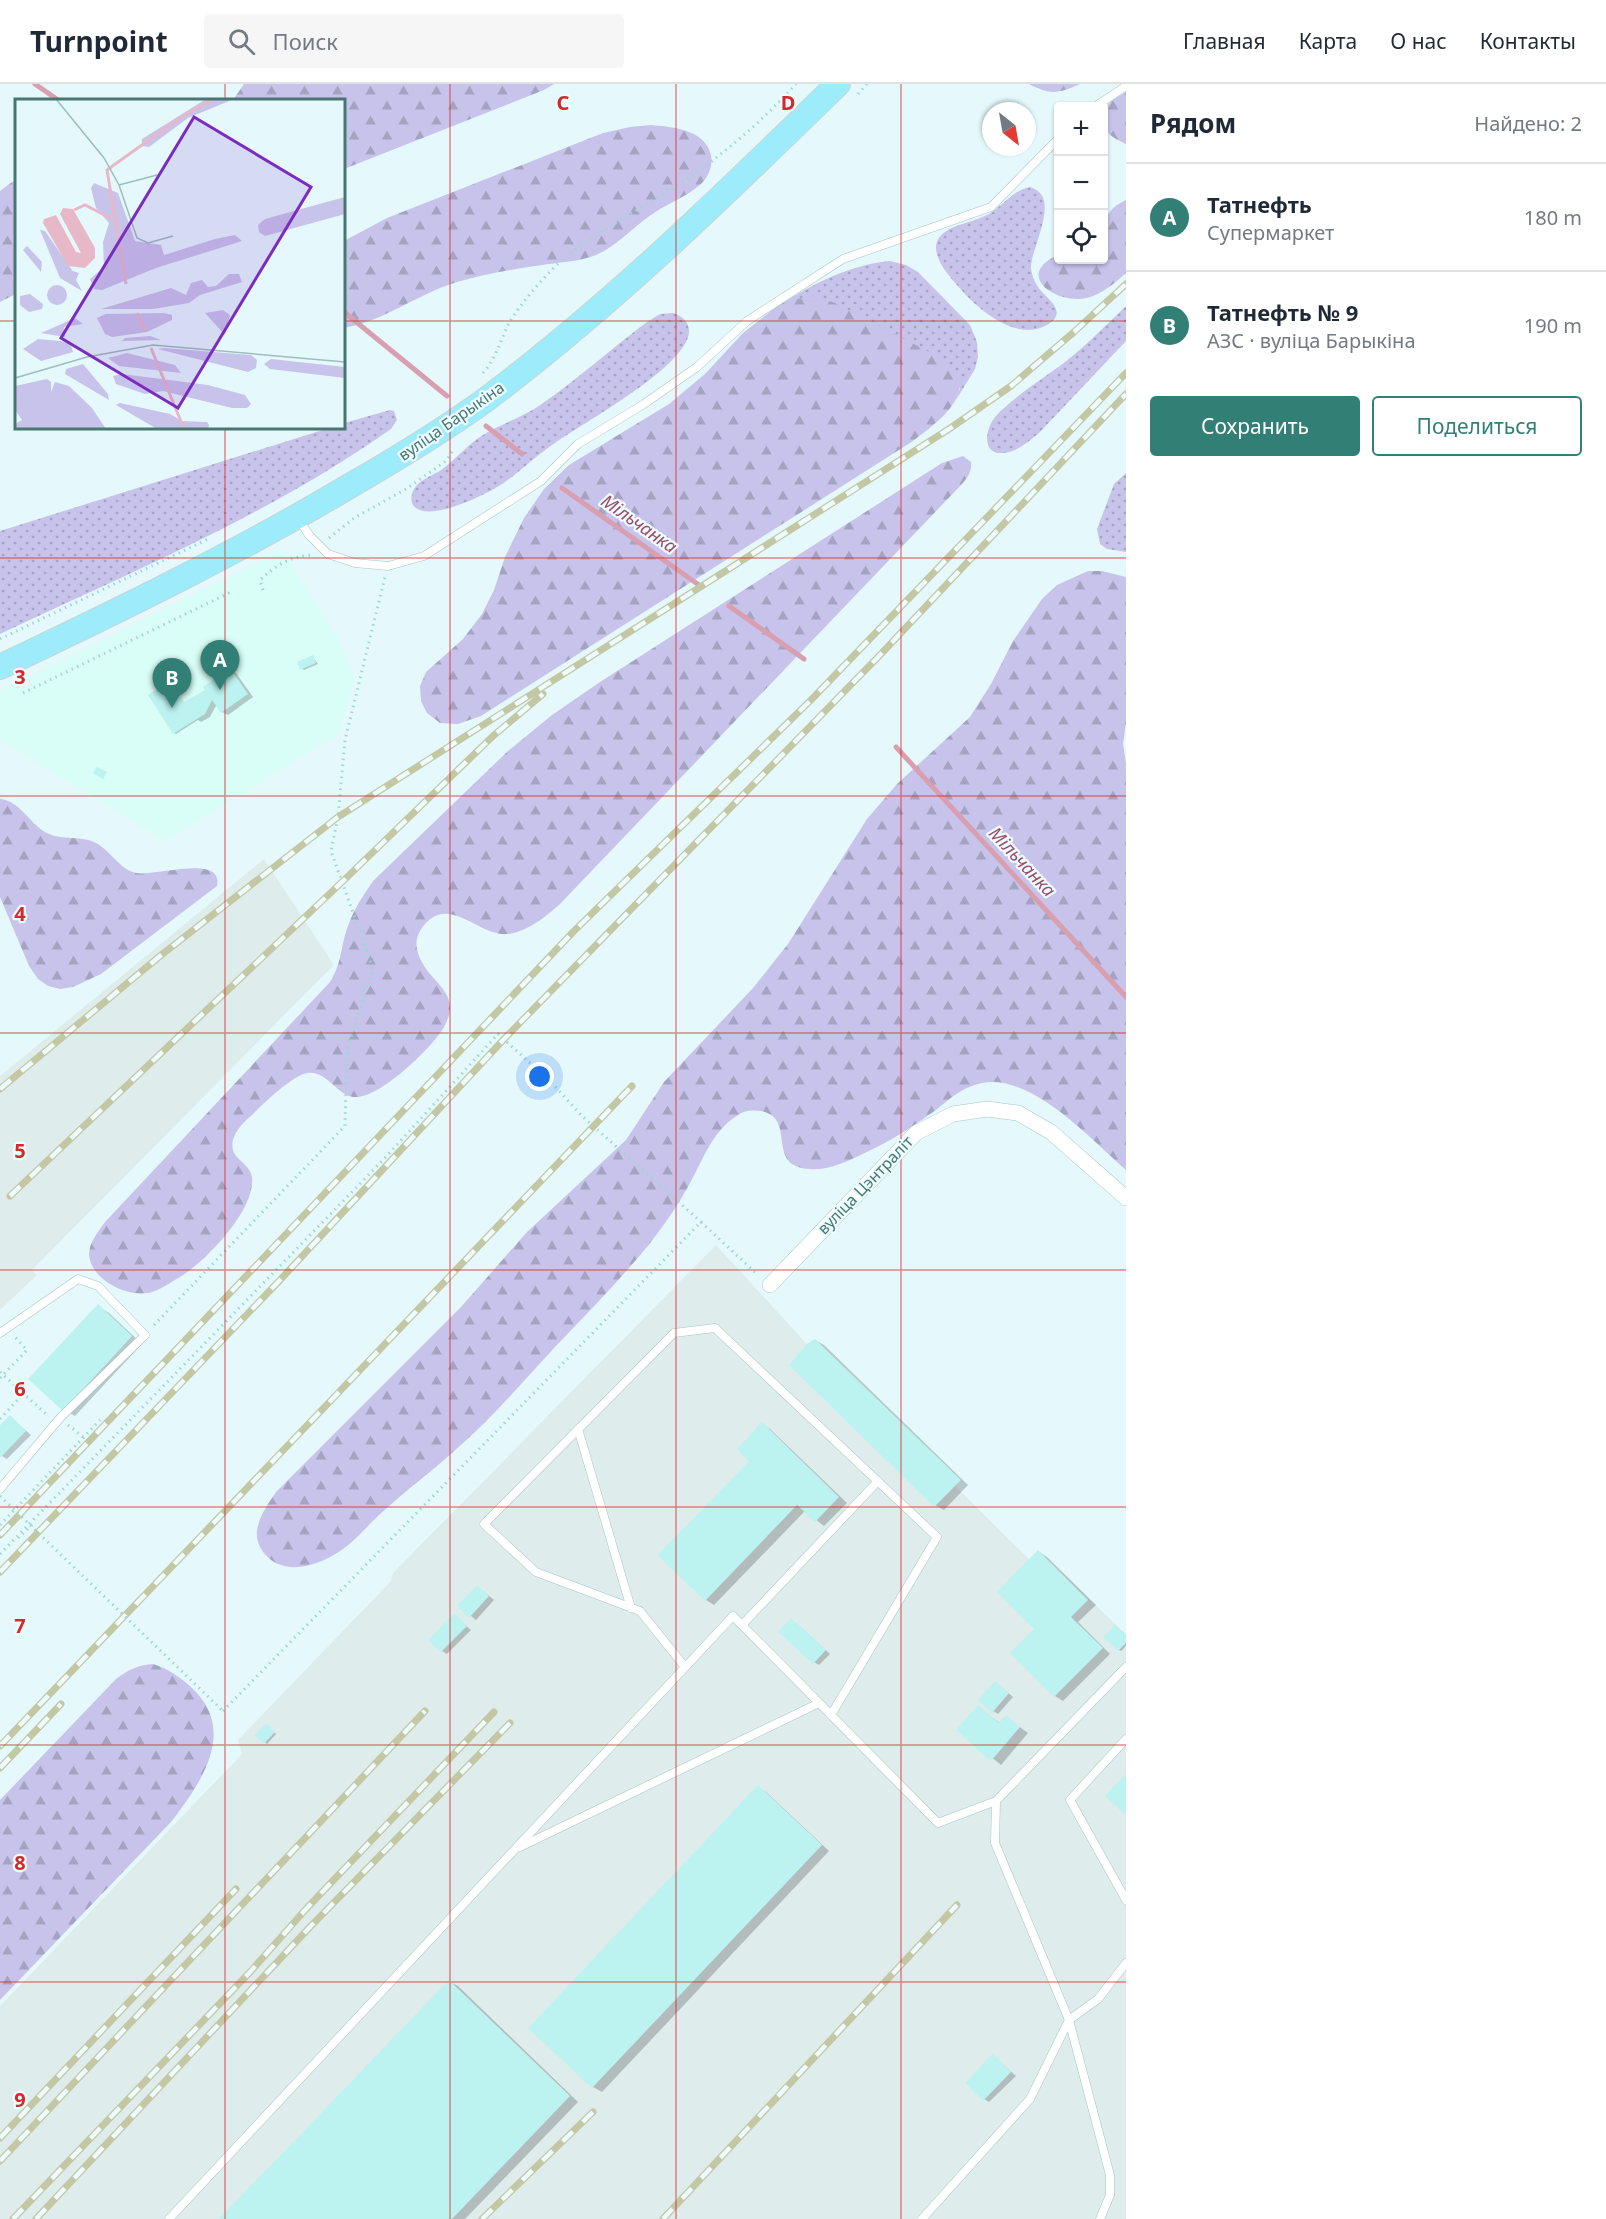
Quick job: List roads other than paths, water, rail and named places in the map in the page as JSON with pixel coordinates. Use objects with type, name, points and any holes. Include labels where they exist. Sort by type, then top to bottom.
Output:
[{"type":"main road","name":"вуліца Барыкіна","points":[[0,667],[180,581],[298,518],[398,458],[485,400],[652,260],[733,186],[838,84]]},
{"type":"street","name":"вуліца Цэнтраліт","points":[[770,1285],[916,1132],[953,1114],[987,1109],[1017,1113],[1051,1132],[1126,1198]]},
{"type":"lane","points":[[1102,102],[1126,86]]},
{"type":"lane","points":[[298,518],[309,535],[328,554],[355,563],[388,566],[424,556],[541,481],[578,444],[644,404],[697,367],[747,321],[843,259],[991,207],[1054,145]]},
{"type":"lane","points":[[0,1333],[78,1279],[98,1286],[145,1335],[60,1418],[0,1489]]},
{"type":"lane","points":[[685,1667],[640,1611],[536,1572],[484,1524],[674,1333],[715,1328],[937,1537],[831,1714]]},
{"type":"lane","points":[[578,1429],[631,1608]]},
{"type":"lane","points":[[742,1625],[878,1481]]},
{"type":"lane","points":[[170,2219],[733,1616],[938,1823],[996,1801],[1126,1667]]},
{"type":"lane","points":[[516,1849],[819,1703]]},
{"type":"lane","points":[[1126,1739],[1070,1800],[1126,1900]]},
{"type":"lane","points":[[996,1801],[995,1843],[1069,2020],[1110,2175],[1110,2195],[1100,2219]]},
{"type":"lane","points":[[922,2219],[1030,2099],[1069,2020],[1098,1999],[1126,1963]]},
{"type":"waterway","name":"Мільчанка","points":[[35,84],[57,99]]},
{"type":"waterway","name":"Мільчанка","points":[[345,313],[447,396]]},
{"type":"waterway","name":"Мільчанка","points":[[486,426],[522,454]]},
{"type":"waterway","name":"Мільчанка","points":[[562,488],[699,585]]},
{"type":"waterway","name":"Мільчанка","points":[[729,606],[804,659]]},
{"type":"waterway","name":"Мільчанка","points":[[896,747],[1126,997]]},
{"type":"railway","points":[[0,1089],[160,956],[338,817],[949,429],[1011,386],[1126,284]]},
{"type":"railway","points":[[0,1535],[574,931],[811,700],[1126,373]]},
{"type":"railway","points":[[0,1572],[280,1280],[505,1038],[881,654],[1126,394]]},
{"type":"railway","points":[[10,1196],[493,736],[543,694]]},
{"type":"railway","points":[[0,1746],[632,1086]]},
{"type":"railway","points":[[0,1768],[61,1704]]},
{"type":"railway","points":[[0,2161],[425,1711]]},
{"type":"railway","points":[[13,2219],[251,1971],[306,1909],[494,1712]]},
{"type":"railway","points":[[36,2219],[308,1929],[510,1723]]},
{"type":"railway","points":[[0,2138],[236,1889]]},
{"type":"railway","points":[[663,2219],[957,1905]]},
{"type":"railway","points":[[482,2219],[593,2112]]},
{"type":"place","name":"Татнефть","points":[[220,690]]},
{"type":"place","name":"Татнефть № 9","points":[[172,708]]}]
